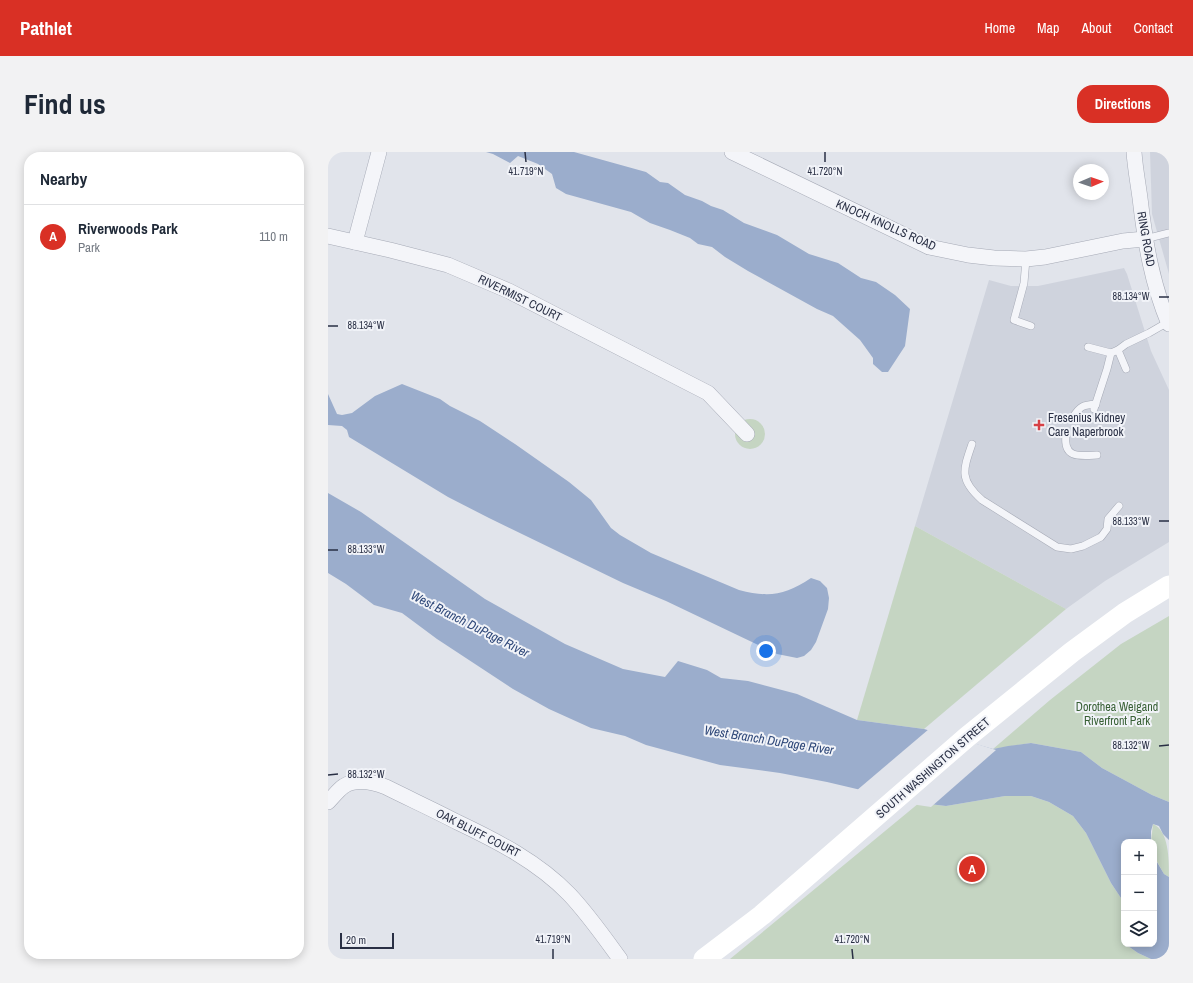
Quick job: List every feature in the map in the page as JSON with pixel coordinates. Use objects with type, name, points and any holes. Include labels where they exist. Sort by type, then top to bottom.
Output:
[{"type":"main road","name":"SOUTH WASHINGTON STREET","points":[[704,959],[762,915],[966,737],[1072,652],[1125,613],[1169,586]]},
{"type":"street","points":[[355,242],[379,152]]},
{"type":"street","name":"KNOCH KNOLLS ROAD","points":[[732,152],[929,247],[968,255],[994,258],[1026,259],[1045,257],[1123,241],[1145,239]]},
{"type":"street","name":"RING ROAD","points":[[1134,152],[1145,239],[1152,272],[1169,323]]},
{"type":"street","name":"RIVERMIST COURT","points":[[328,236],[448,265],[509,290],[708,393],[747,434]]},
{"type":"street","name":"OAK BLUFF COURT","points":[[328,802],[344,786],[362,781],[373,782],[490,837],[523,856],[549,876],[568,894],[592,922],[620,959]]},
{"type":"lane","points":[[1145,239],[1169,233]]},
{"type":"lane","points":[[1026,259],[1024,283],[1014,320],[1031,326]]},
{"type":"lane","points":[[1088,347],[1114,351],[1169,323]]},
{"type":"lane","points":[[1114,351],[1126,369]]},
{"type":"lane","points":[[1073,417],[1084,405],[1095,406],[1114,351]]},
{"type":"lane","points":[[1066,436],[1065,443],[1069,452],[1075,456],[1097,455]]},
{"type":"lane","points":[[972,444],[966,463],[966,480],[972,491],[982,500],[1057,547],[1071,549],[1083,546],[1101,537],[1107,529],[1108,519],[1119,506]]},
{"type":"shaded area","points":[[1150,152],[1169,152],[1169,274],[1152,214]]},
{"type":"shaded area","points":[[1124,268],[1151,351],[1169,390],[1169,542],[1105,581],[1066,609],[915,526],[989,280],[1011,286],[1038,286]]},
{"type":"green space","points":[[750,419],[756,420],[764,428],[764,440],[756,448],[750,449],[744,448],[736,440],[735,434],[736,428],[744,420]]},
{"type":"green space","points":[[915,526],[1066,609],[924,729],[857,720]]},
{"type":"green space","name":"Dorothea Weigand Riverfront Park","points":[[1169,616],[1169,802],[1152,795],[1102,768],[1081,752],[1031,743],[993,749],[1050,700],[1121,644]]},
{"type":"green space","points":[[1005,796],[1031,796],[1049,802],[1073,816],[1086,833],[1111,883],[1121,898],[1121,947],[1129,947],[1151,959],[730,959],[919,803],[946,806]]},
{"type":"green space","points":[[1153,824],[1162,833],[1165,839],[1169,862],[1169,877],[1164,874],[1157,862],[1157,839],[1151,839]]},
{"type":"water","points":[[486,152],[574,152],[646,172],[660,182],[668,183],[685,195],[723,210],[744,223],[777,235],[809,254],[838,263],[861,278],[876,282],[895,295],[910,309],[905,346],[888,372],[882,372],[873,364],[873,358],[860,340],[833,316],[817,309],[748,271],[712,247],[698,244],[690,238],[650,223],[631,212],[566,194],[556,188],[552,174],[538,164],[518,156],[510,163]]},
{"type":"water","points":[[402,384],[440,399],[450,406],[480,421],[515,444],[569,482],[591,500],[611,528],[651,553],[739,590],[760,594],[785,591],[802,584],[811,578],[820,581],[827,588],[829,598],[828,609],[816,642],[811,650],[804,656],[797,658],[777,654],[666,601],[623,583],[448,497],[349,437],[347,430],[342,426],[328,425],[328,394],[337,414],[342,415],[352,413],[375,396]]},
{"type":"water","name":"West Branch DuPage River","points":[[328,493],[361,512],[485,599],[565,644],[623,669],[665,677],[678,661],[707,670],[721,678],[748,681],[797,694],[857,720],[924,729],[993,749],[1031,743],[1081,752],[1102,768],[1152,795],[1169,802],[1169,840],[1163,834],[1159,826],[1153,824],[1151,839],[1121,839],[1121,898],[1111,883],[1086,833],[1073,816],[1049,802],[1031,796],[1005,796],[946,806],[912,802],[827,782],[780,773],[720,765],[646,745],[625,736],[591,728],[549,709],[513,689],[437,639],[402,613],[374,605],[346,584],[328,573]]},
{"type":"water","points":[[1157,862],[1164,874],[1169,877],[1169,959],[1151,959],[1129,947],[1157,947]]},
{"type":"pier","points":[[929,729],[996,750],[931,807],[911,804],[856,791]]},
{"type":"place","name":"Fresenius Kidney Care Naperbrook","points":[[1039,425]]},
{"type":"place","name":"Riverwoods Park","points":[[972,869]]}]
